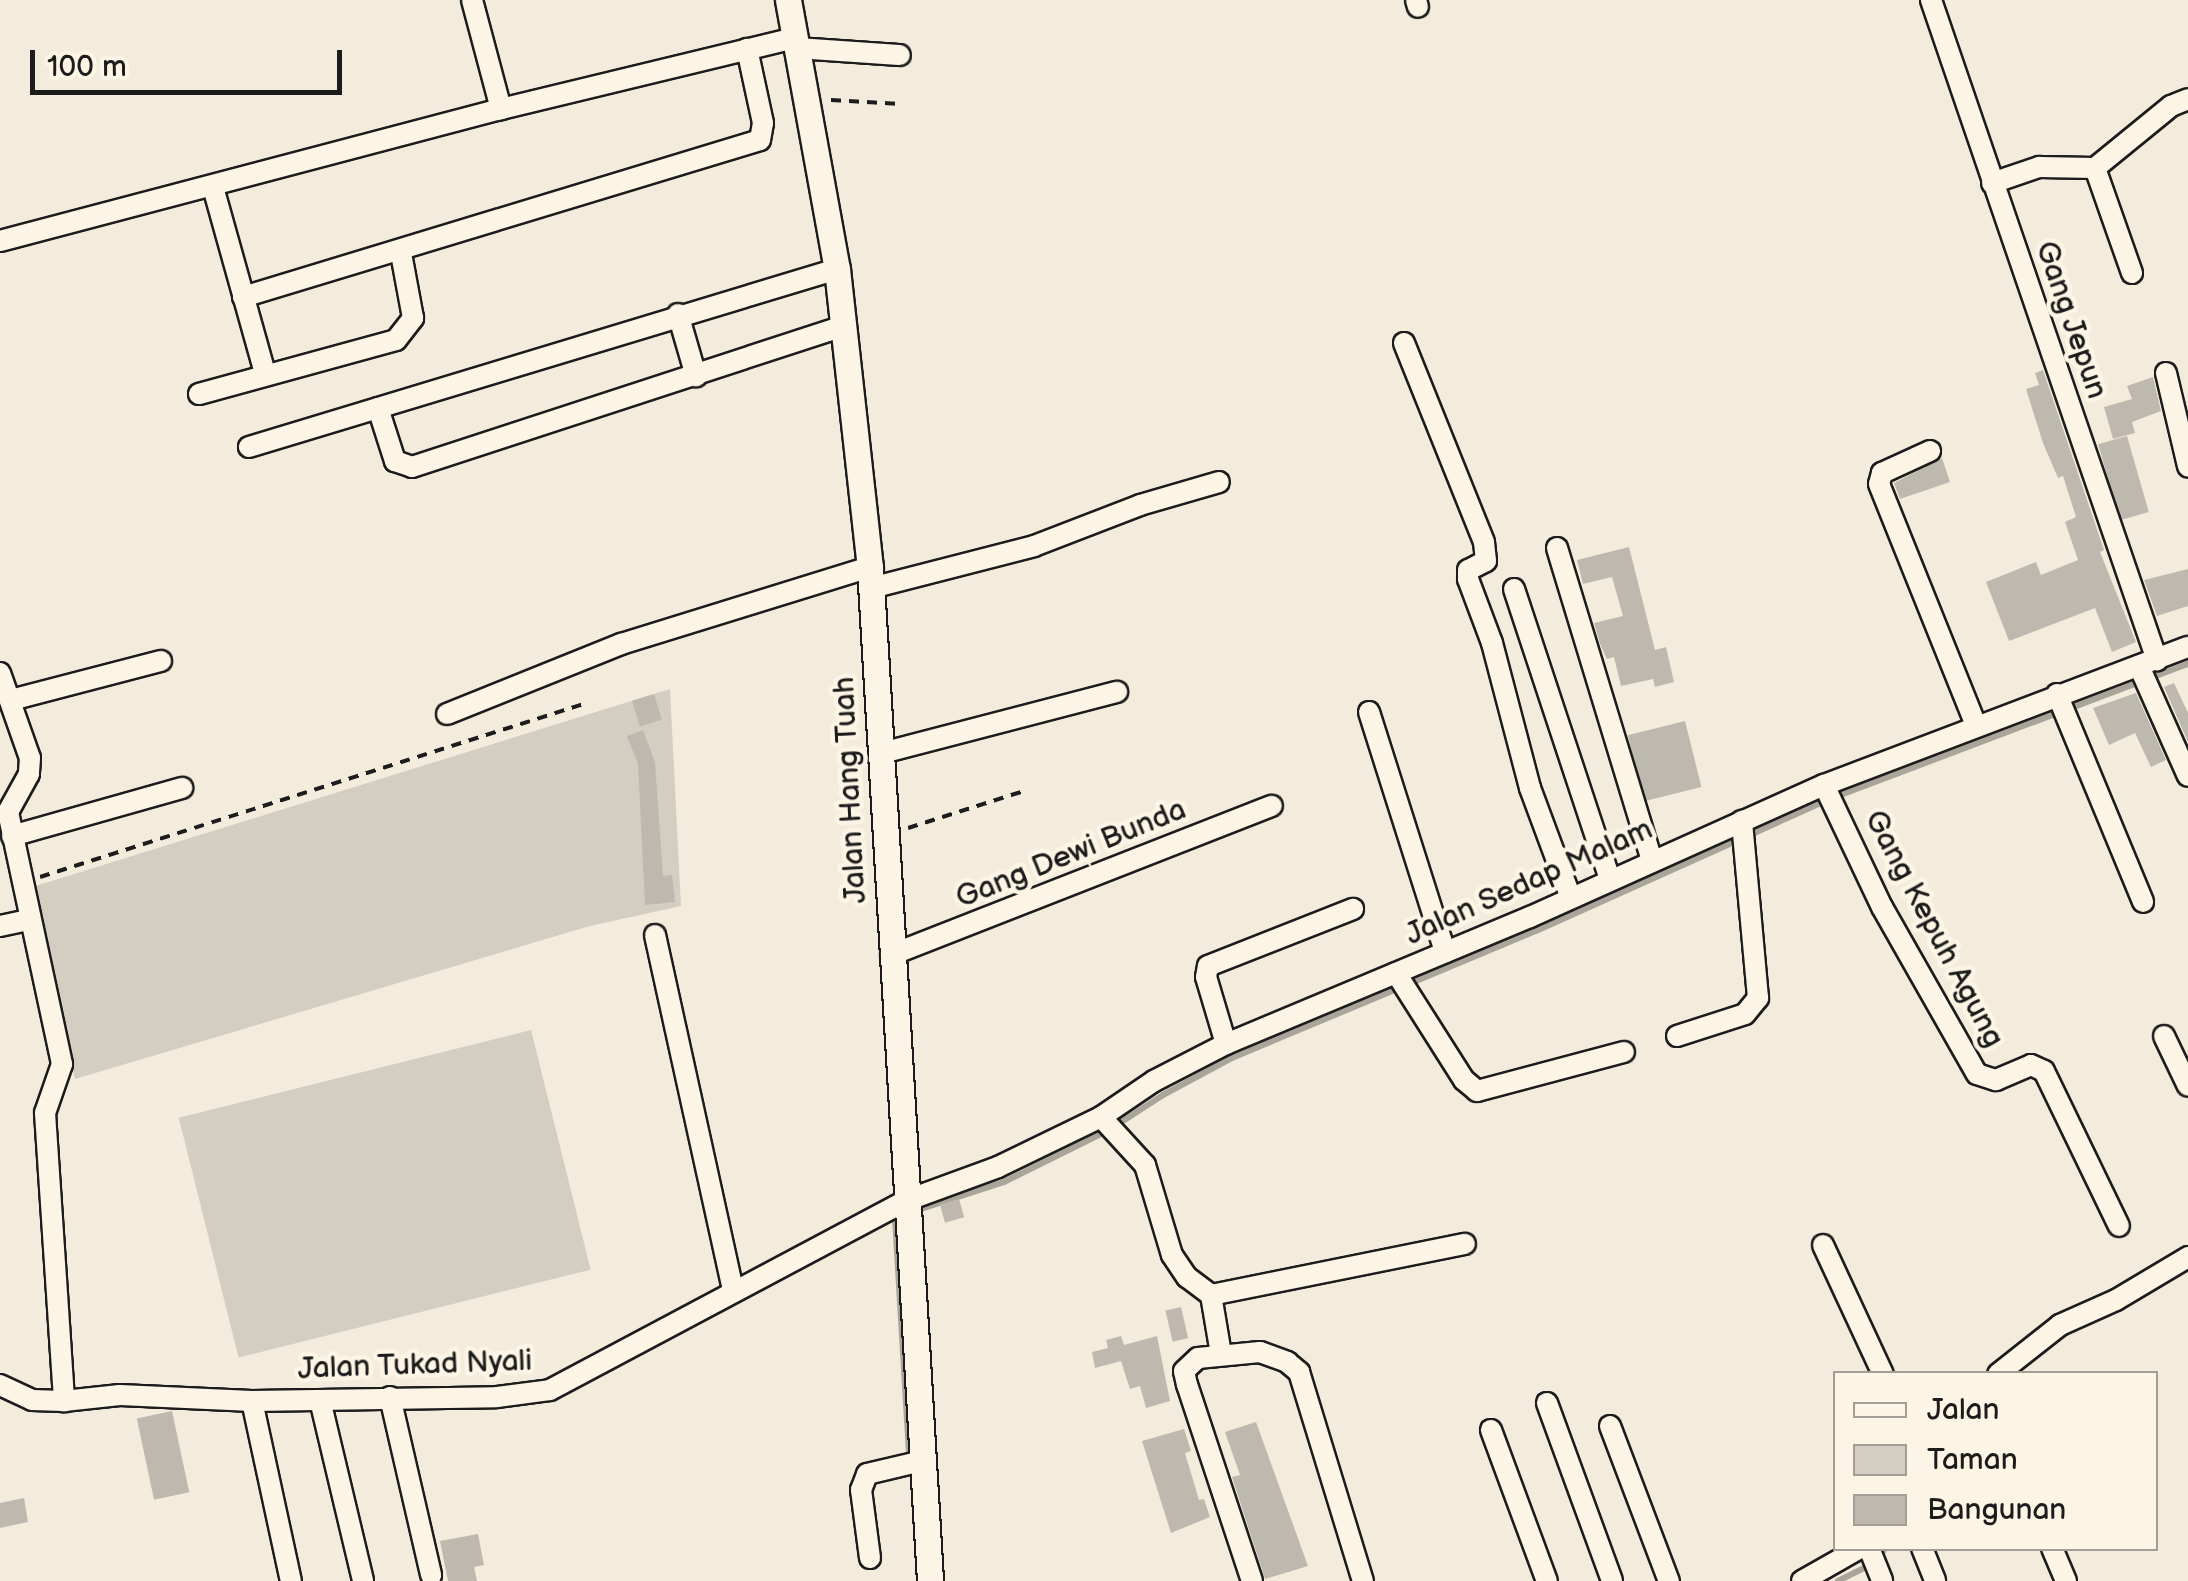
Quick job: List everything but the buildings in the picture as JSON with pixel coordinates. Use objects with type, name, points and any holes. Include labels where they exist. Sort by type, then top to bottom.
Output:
[{"type":"main road","name":"Jalan Hang Tuah","points":[[788,0],[836,269],[870,577],[930,1581]]},
{"type":"street","points":[[472,0],[501,109]]},
{"type":"street","name":"Gang Jepun","points":[[1932,0],[2147,671],[2188,776]]},
{"type":"street","points":[[0,241],[501,109],[747,50],[795,43],[900,55]]},
{"type":"street","points":[[243,298],[760,140],[763,123],[747,50]]},
{"type":"street","points":[[1992,183],[2039,166],[2095,168],[2172,106],[2188,99]]},
{"type":"street","points":[[2095,168],[2132,273]]},
{"type":"street","points":[[213,186],[265,372]]},
{"type":"street","points":[[198,394],[265,372],[396,340],[405,334],[413,308],[401,252]]},
{"type":"street","points":[[250,446],[836,269]]},
{"type":"street","points":[[678,314],[696,376]]},
{"type":"street","points":[[378,408],[395,460],[412,467],[840,327]]},
{"type":"street","points":[[1404,343],[1484,542],[1486,561],[1468,570],[1468,578],[1492,643],[1530,788],[1571,898]]},
{"type":"street","points":[[2166,373],[2188,466]]},
{"type":"street","points":[[1930,450],[1882,472],[1879,484],[1976,725]]},
{"type":"street","points":[[447,714],[622,644],[870,577],[1034,546],[1140,505],[1220,482]]},
{"type":"street","points":[[1558,548],[1652,861]]},
{"type":"street","points":[[1514,589],[1610,880]]},
{"type":"street","name":"Jalan Sedap Malam","points":[[908,1200],[1108,1123],[1154,1081],[1226,1044],[1402,983],[1445,952],[1652,861],[1829,795],[1976,725],[2062,707],[2147,671],[2188,647]]},
{"type":"street","points":[[10,700],[162,661]]},
{"type":"street","points":[[0,674],[32,766],[8,806],[21,883],[62,1064],[44,1113],[64,1401]]},
{"type":"street","points":[[882,753],[1117,692]]},
{"type":"street","points":[[2062,707],[2143,902]]},
{"type":"street","points":[[1369,712],[1445,952]]},
{"type":"street","points":[[12,836],[182,788]]},
{"type":"street","name":"Gang Kepuh Agung","points":[[1829,795],[1882,907],[1977,1074],[1996,1080],[2031,1065],[2044,1071],[2119,1226]]},
{"type":"street","name":"Gang Dewi Bunda","points":[[891,955],[1272,806]]},
{"type":"street","points":[[1677,1036],[1745,1014],[1758,998],[1743,826]]},
{"type":"street","points":[[1226,1044],[1206,977],[1208,966],[1353,909]]},
{"type":"street","points":[[0,926],[29,920]]},
{"type":"street","points":[[655,935],[733,1290]]},
{"type":"street","points":[[1402,983],[1464,1080],[1477,1092],[1624,1052]]},
{"type":"street","points":[[2164,1036],[2188,1086]]},
{"type":"street","points":[[1108,1123],[1146,1165],[1180,1269],[1210,1295],[1221,1354]]},
{"type":"street","name":"Jalan Tukad Nyali","points":[[0,1385],[32,1400],[64,1401],[120,1394],[252,1401],[497,1397],[550,1390],[908,1200]]},
{"type":"street","points":[[1210,1295],[1465,1244]]},
{"type":"street","points":[[1823,1245],[1883,1371]]},
{"type":"street","points":[[2002,1371],[2060,1325],[2116,1300],[2188,1257]]},
{"type":"street","points":[[1252,1581],[1184,1371],[1189,1363],[1221,1354],[1260,1352],[1287,1362],[1299,1372],[1363,1581]]},
{"type":"street","points":[[390,1397],[430,1574]]},
{"type":"street","points":[[320,1400],[364,1581]]},
{"type":"street","points":[[252,1401],[291,1581]]},
{"type":"street","points":[[1547,1403],[1612,1581]]},
{"type":"street","points":[[1610,1426],[1669,1581]]},
{"type":"street","points":[[1490,1430],[1547,1581]]},
{"type":"street","points":[[870,1558],[861,1490],[867,1474],[922,1461]]},
{"type":"street","points":[[1923,1551],[1936,1581]]},
{"type":"street","points":[[2053,1551],[2066,1581]]},
{"type":"street","points":[[1802,1581],[1872,1561]]},
{"type":"path","points":[[808,98],[901,104]]},
{"type":"path","points":[[21,883],[587,703]]},
{"type":"path","points":[[888,835],[1027,790]]},
{"type":"green space","points":[[670,689],[681,906],[590,926],[75,1079],[29,888]]},
{"type":"green space","points":[[531,1030],[591,1270],[239,1357],[179,1118]]},
{"type":"waterway","points":[[915,1211],[1004,1182],[1109,1130],[1232,1058],[1536,931],[1830,799],[2188,664]]},
{"type":"waterway","points":[[895,1218],[909,1455]]},
{"type":"waterway","points":[[2138,1298],[2188,1268]]},
{"type":"waterway","points":[[1838,1581],[1876,1562],[1883,1551]]}]
